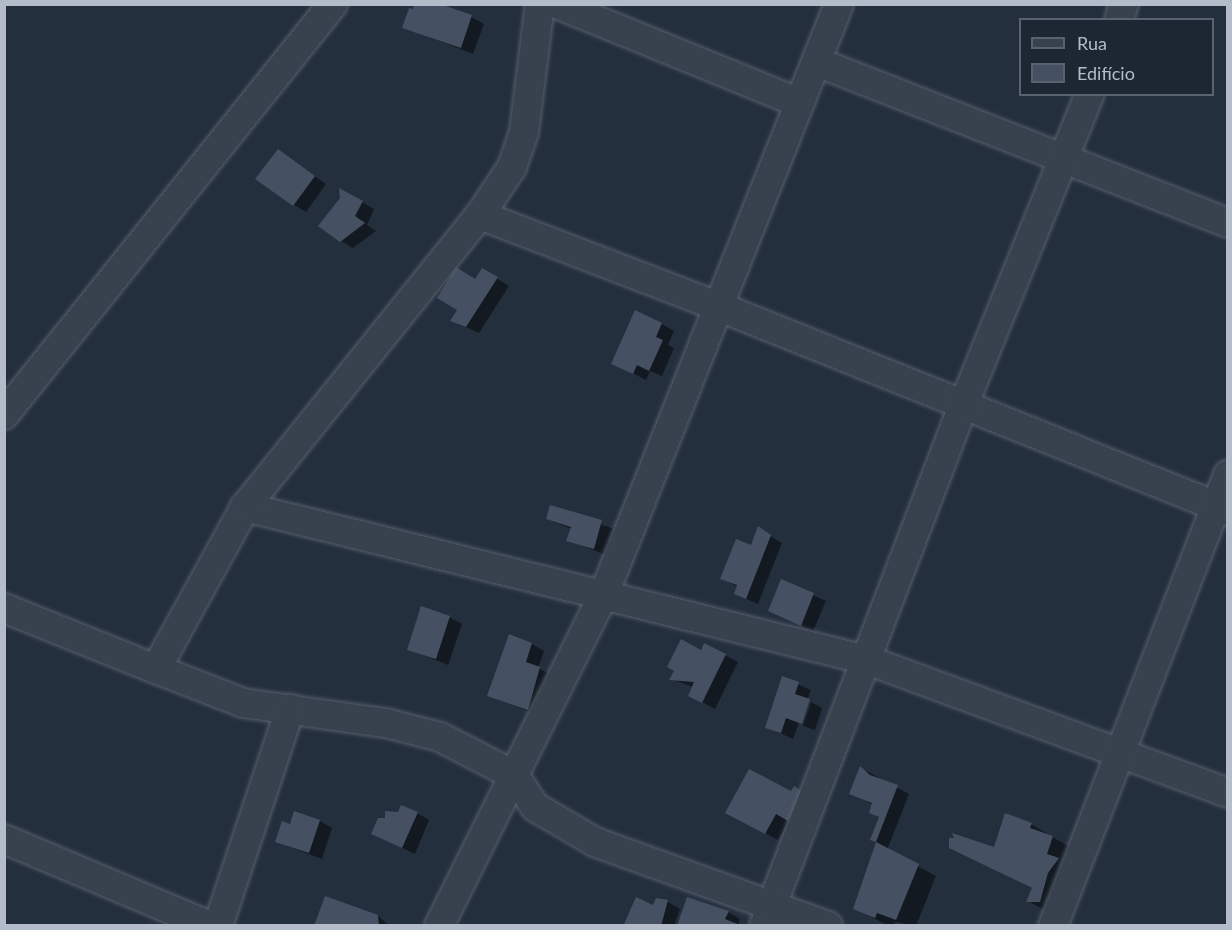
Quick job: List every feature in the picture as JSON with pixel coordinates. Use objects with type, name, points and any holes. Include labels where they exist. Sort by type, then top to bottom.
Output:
[{"type":"street","points":[[4,415],[333,4]]},
{"type":"street","points":[[156,669],[244,507],[480,215],[512,167],[520,147],[540,4]]},
{"type":"street","points":[[557,4],[800,103]]},
{"type":"street","points":[[439,926],[604,594],[839,4]]},
{"type":"street","points":[[817,62],[1227,224]]},
{"type":"street","points":[[768,914],[963,406],[1089,96]]},
{"type":"street","points":[[480,215],[720,306],[1221,509]]},
{"type":"street","points":[[1053,926],[1120,753],[1221,509],[1227,475]]},
{"type":"street","points":[[244,507],[867,660],[1227,793]]},
{"type":"street","points":[[4,608],[243,703],[386,723],[440,736],[514,776],[535,807],[574,831],[768,914],[828,926]]},
{"type":"street","points":[[218,926],[290,709]]},
{"type":"street","points":[[4,839],[210,926]]},
{"type":"building","points":[[414,4],[440,4],[472,15],[461,48],[402,28],[409,8],[413,9]]},
{"type":"building","points":[[278,149],[315,176],[293,206],[255,179]]},
{"type":"building","points":[[339,188],[363,201],[355,216],[365,223],[340,242],[318,226],[340,198]]},
{"type":"building","points":[[456,267],[475,279],[482,268],[498,277],[466,327],[450,321],[457,310],[437,298]]},
{"type":"building","points":[[635,310],[662,323],[656,337],[663,340],[649,371],[637,365],[633,374],[611,364]]},
{"type":"building","points":[[550,505],[602,520],[594,549],[566,541],[571,527],[546,519]]},
{"type":"building","points":[[758,526],[771,535],[746,599],[734,594],[737,585],[720,579],[736,539],[751,545]]},
{"type":"building","points":[[781,579],[814,593],[801,626],[768,611]]},
{"type":"building","points":[[421,606],[450,616],[436,659],[407,650]]},
{"type":"building","points":[[509,634],[532,643],[526,662],[540,667],[528,710],[487,696]]},
{"type":"building","points":[[681,639],[701,650],[704,643],[726,654],[702,703],[688,696],[694,682],[669,680],[674,671],[667,667]]},
{"type":"building","points":[[782,676],[799,682],[795,694],[810,699],[802,724],[786,718],[781,733],[765,728]]},
{"type":"building","points":[[860,766],[870,775],[898,785],[876,842],[870,840],[879,817],[869,813],[872,803],[849,794]]},
{"type":"building","points":[[749,769],[791,791],[794,786],[803,792],[788,821],[776,814],[765,834],[725,813]]},
{"type":"building","points":[[401,805],[418,812],[402,848],[371,834],[378,818],[385,818],[385,811],[398,812]]},
{"type":"building","points":[[294,811],[320,820],[309,853],[275,842],[282,821],[290,824]]},
{"type":"building","points":[[1005,813],[1032,823],[1030,828],[1053,836],[1047,854],[1059,858],[1048,873],[1040,902],[1026,902],[1032,888],[949,848],[949,838],[954,838],[952,833],[994,847]]},
{"type":"building","points":[[876,842],[919,864],[896,920],[877,913],[875,918],[853,909]]},
{"type":"building","points":[[325,896],[378,915],[379,926],[314,926]]},
{"type":"building","points":[[636,897],[653,905],[656,898],[668,900],[661,926],[624,924]]},
{"type":"building","points":[[687,897],[729,911],[725,919],[742,926],[677,926]]}]
